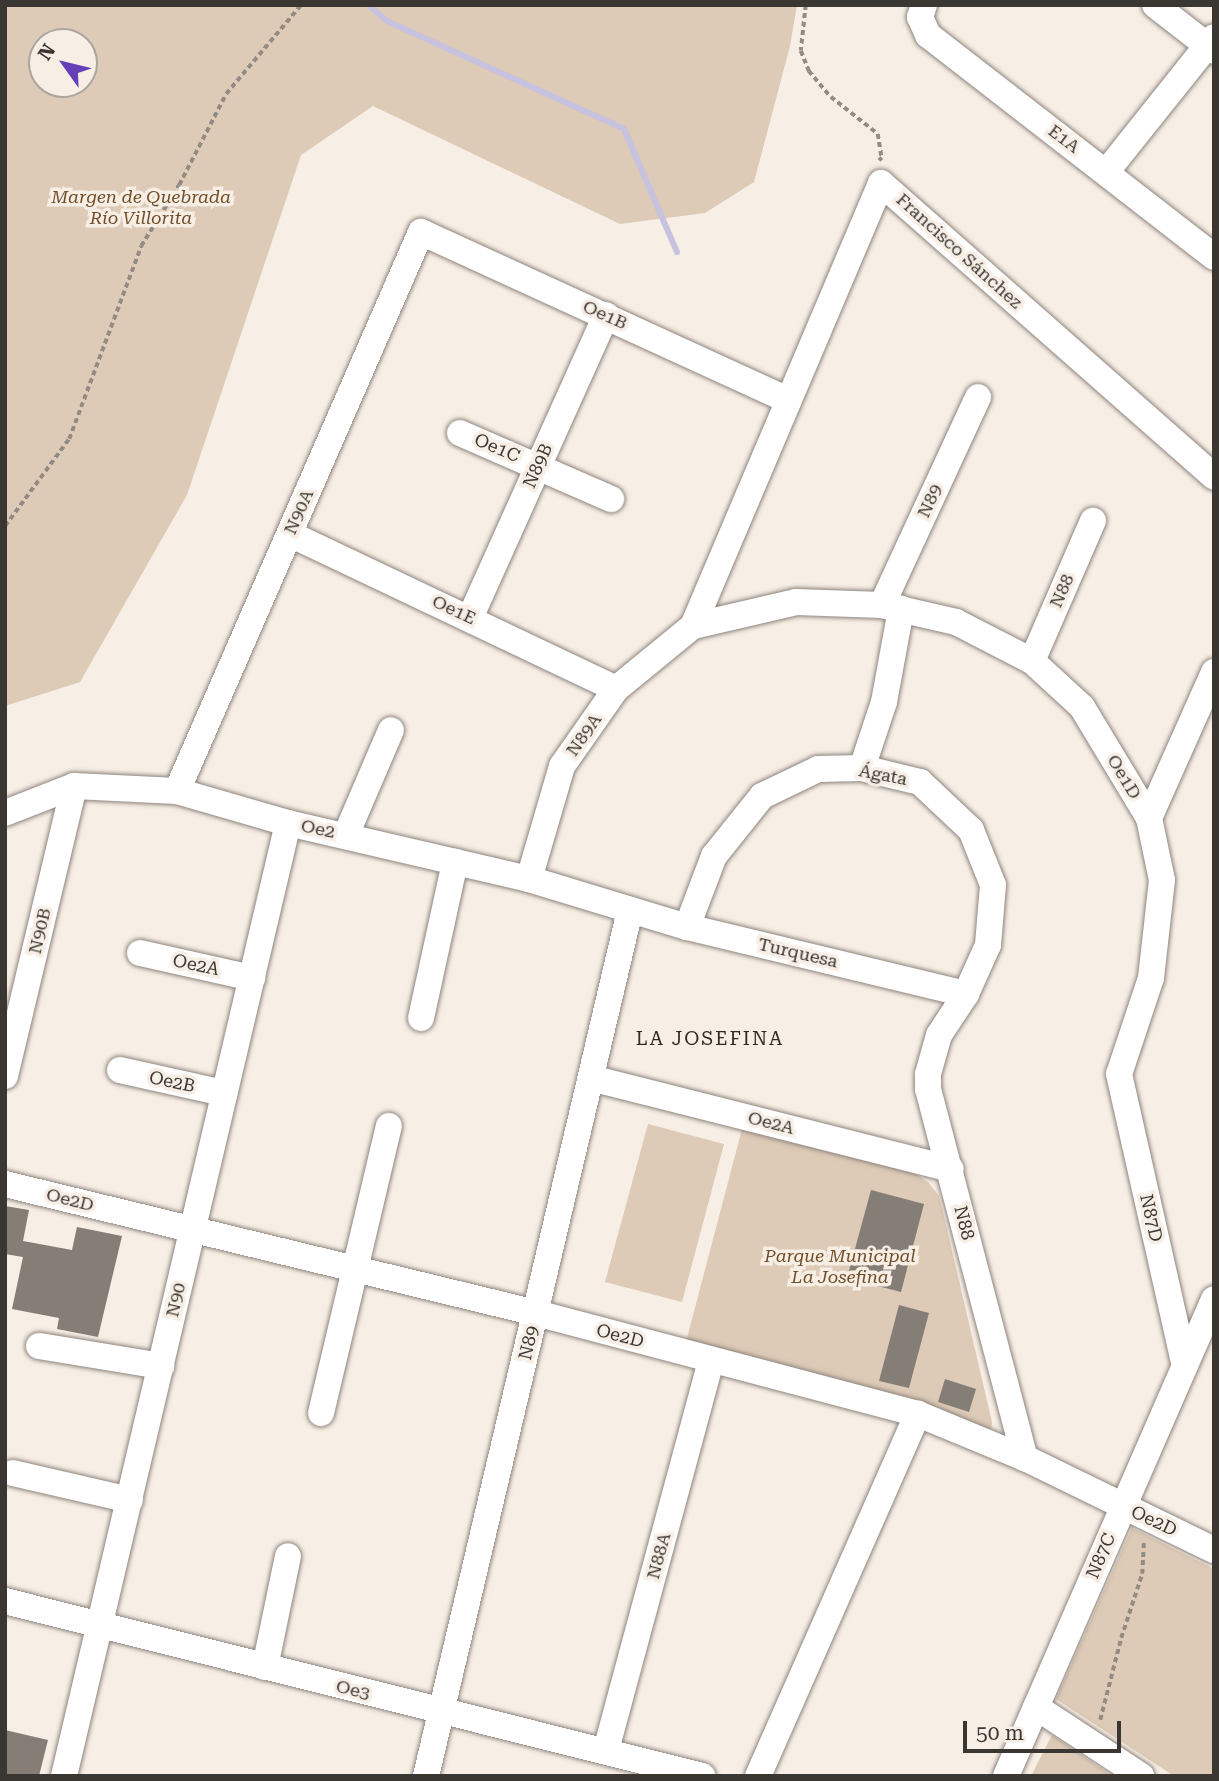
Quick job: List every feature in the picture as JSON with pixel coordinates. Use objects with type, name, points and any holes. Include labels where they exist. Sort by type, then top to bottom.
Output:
[{"type":"street","points":[[1107,171],[1211,45],[1155,5]]},
{"type":"street","name":"E1A","points":[[922,11],[928,35],[1107,171],[1214,257]]},
{"type":"street","name":"Francisco Sánchez","points":[[788,400],[881,183],[1214,477]]},
{"type":"street","name":"Oe1B","points":[[421,232],[788,400]]},
{"type":"street","name":"N90A","points":[[177,791],[421,232]]},
{"type":"street","name":"N89B","points":[[470,618],[606,315]]},
{"type":"street","name":"N89","points":[[862,768],[884,702],[891,607],[978,397]]},
{"type":"street","name":"N89A","points":[[693,626],[788,400]]},
{"type":"street","name":"Oe1C","points":[[460,433],[611,499]]},
{"type":"street","name":"N88","points":[[1032,661],[1093,521]]},
{"type":"street","name":"Oe1E","points":[[289,534],[617,689]]},
{"type":"street","name":"N89A","points":[[529,879],[562,766],[617,689],[693,626],[796,602],[891,607]]},
{"type":"street","name":"Oe1D","points":[[891,607],[956,622],[1032,661],[1082,707],[1149,818],[1162,880],[1151,978],[1119,1074]]},
{"type":"street","points":[[1149,818],[1214,672]]},
{"type":"street","points":[[346,835],[391,730]]},
{"type":"street","name":"Ágata","points":[[687,927],[714,856],[762,796],[818,769],[862,768],[920,782],[971,830],[993,885],[988,946],[966,994]]},
{"type":"street","name":"Oe2","points":[[5,813],[74,786],[177,791],[288,823],[529,879],[629,910]]},
{"type":"street","name":"N90B","points":[[5,1076],[74,786]]},
{"type":"street","name":"N90","points":[[64,1776],[288,823]]},
{"type":"street","points":[[421,1018],[455,862]]},
{"type":"street","name":"N89","points":[[426,1776],[629,910]]},
{"type":"street","name":"Turquesa","points":[[629,910],[687,927],[966,994]]},
{"type":"street","name":"Oe2A","points":[[140,953],[252,978]]},
{"type":"street","name":"N88","points":[[966,994],[939,1035],[928,1074],[928,1088],[1025,1458]]},
{"type":"street","name":"Oe2B","points":[[120,1070],[224,1093]]},
{"type":"street","name":"N87D","points":[[1119,1074],[1184,1362]]},
{"type":"street","name":"Oe2A","points":[[591,1078],[951,1169]]},
{"type":"street","points":[[321,1413],[389,1126]]},
{"type":"street","name":"Oe2D","points":[[5,1184],[536,1313],[711,1361],[913,1405],[1214,1550]]},
{"type":"street","name":"N87C","points":[[1006,1776],[1127,1509],[1184,1362],[1214,1299]]},
{"type":"street","points":[[39,1346],[161,1366]]},
{"type":"street","name":"N88A","points":[[606,1750],[711,1361]]},
{"type":"street","points":[[758,1776],[913,1405]]},
{"type":"street","points":[[13,1474],[130,1500]]},
{"type":"street","points":[[265,1667],[288,1556]]},
{"type":"street","name":"Oe3","points":[[5,1601],[702,1776]]},
{"type":"street","points":[[1036,1707],[1141,1776]]},
{"type":"path","points":[[5,526],[69,439],[141,246],[180,186],[226,94],[301,5]]},
{"type":"path","points":[[806,5],[801,51],[809,71],[831,97],[877,134],[882,158],[865,172],[881,183]]},
{"type":"path","points":[[1097,1746],[1104,1695],[1142,1574],[1144,1540],[1127,1509]]},
{"type":"green space","name":"Margen de Quebrada Río Villorita","points":[[5,5],[797,5],[790,46],[754,182],[705,213],[620,224],[373,106],[301,155],[187,495],[80,682],[5,706]]},
{"type":"green space","points":[[648,1124],[724,1144],[682,1302],[605,1282]]},
{"type":"green space","name":"Parque Municipal La Josefina","points":[[742,1129],[905,1167],[928,1182],[939,1196],[992,1422],[991,1430],[986,1433],[686,1342]]},
{"type":"green space","points":[[1132,1528],[1214,1569],[1214,1776],[1174,1776],[1056,1699]]},
{"type":"green space","points":[[1052,1735],[1112,1776],[1031,1776]]},
{"type":"building","points":[[871,1190],[924,1204],[901,1292],[847,1278]]},
{"type":"building","points":[[5,1206],[29,1210],[23,1241],[72,1250],[77,1227],[122,1236],[98,1337],[57,1329],[59,1318],[12,1309],[23,1257],[5,1254]]},
{"type":"building","points":[[899,1305],[929,1313],[909,1388],[879,1381]]},
{"type":"building","points":[[945,1379],[976,1389],[969,1412],[938,1402]]},
{"type":"building","points":[[5,1730],[48,1740],[39,1776],[5,1776]]},
{"type":"waterway","points":[[368,5],[387,21],[624,129],[677,252]]},
{"type":"district","name":"LA JOSEFINA","points":[[710,1039]]}]
